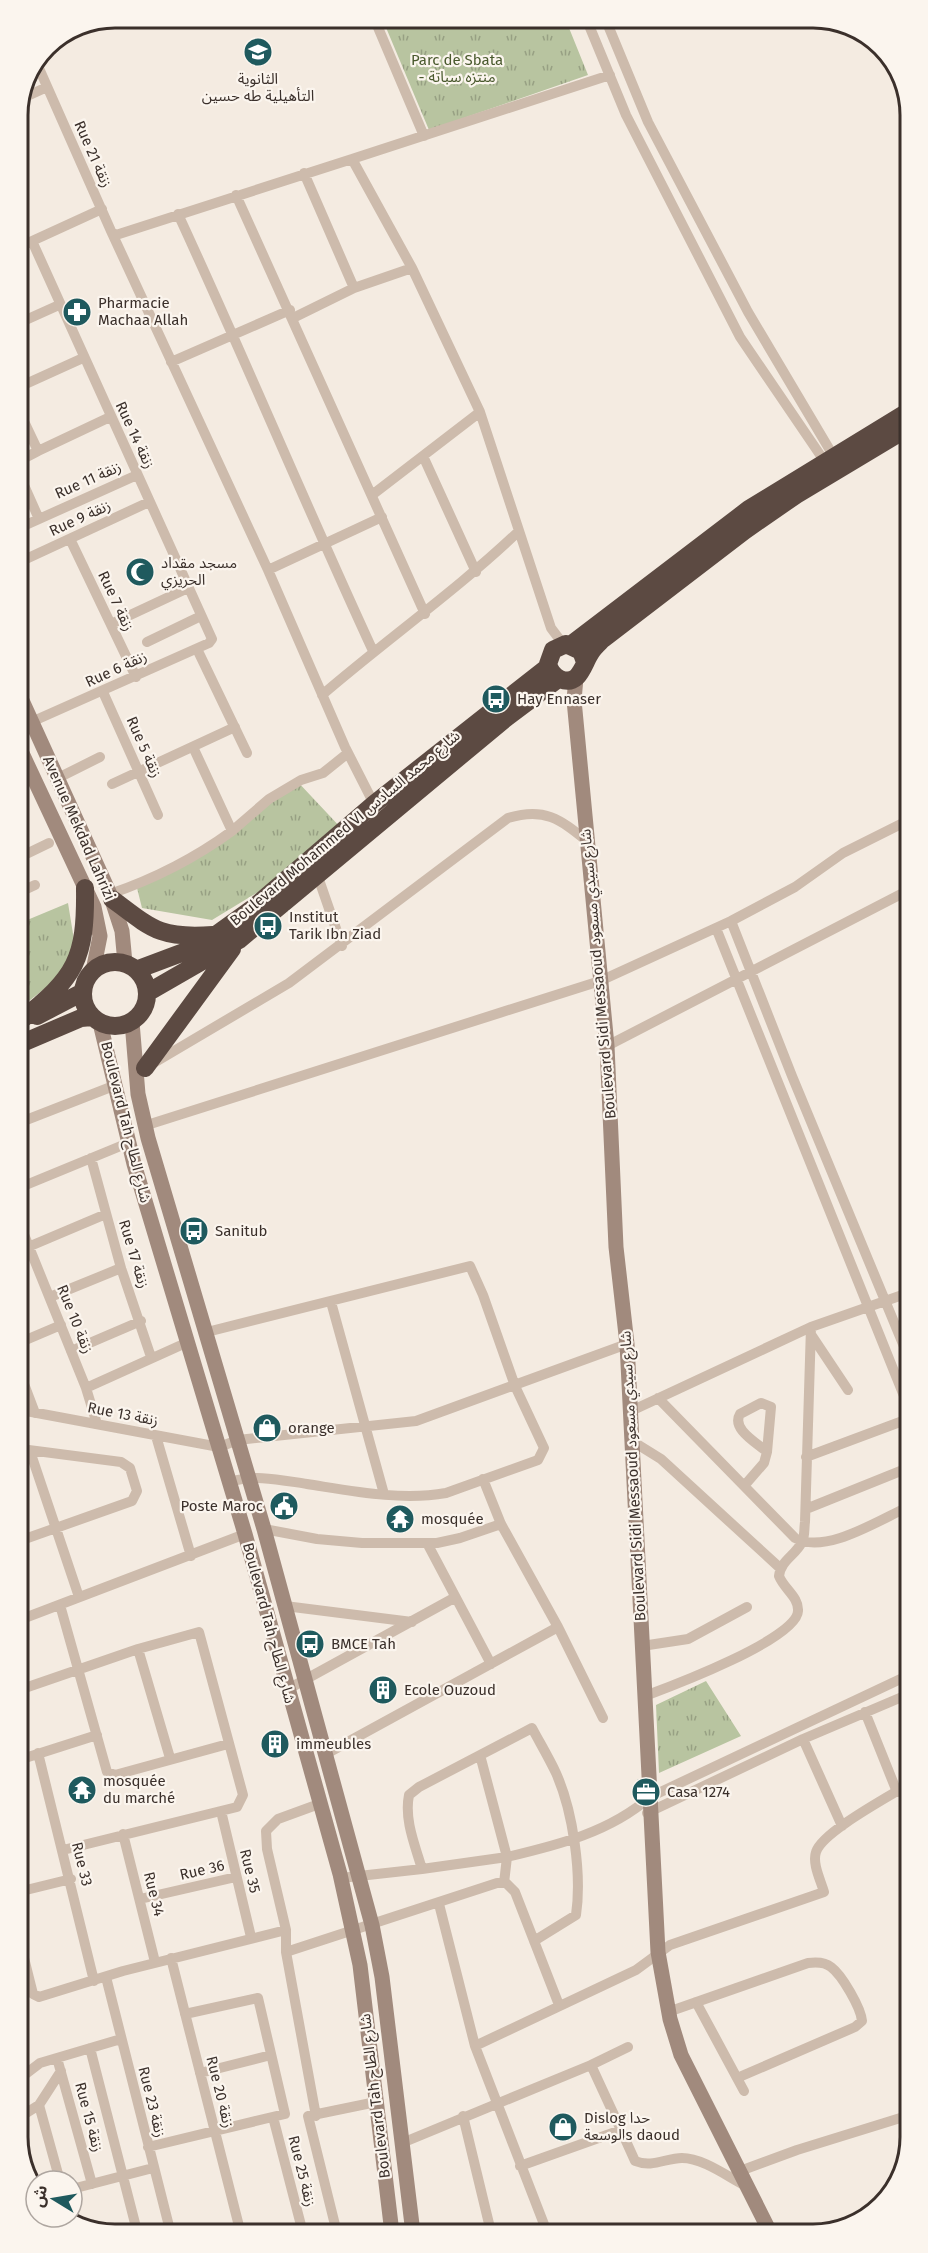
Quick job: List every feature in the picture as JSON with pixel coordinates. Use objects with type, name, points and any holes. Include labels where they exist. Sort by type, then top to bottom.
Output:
[{"type":"highway","name":"Boulevard Mohammed VI شارع محمد السادس","points":[[147,993],[239,940],[512,713],[565,663],[749,509],[899,417]]},
{"type":"highway","name":"Boulevard Mohammed VI شارع محمد السادس","points":[[130,967],[192,949],[218,934],[374,804],[565,663],[603,639],[744,531],[796,495],[899,433]]},
{"type":"highway","points":[[29,1015],[61,987],[78,958],[84,937],[85,888]]},
{"type":"highway","points":[[111,897],[160,932],[180,937],[218,934]]},
{"type":"highway","points":[[140,1071],[239,940]]},
{"type":"highway","points":[[29,1040],[81,1018],[96,1020],[114,1027],[132,1022],[143,1010],[147,993],[142,976],[130,967],[106,963],[93,970],[83,992],[86,1008],[96,1020]]},
{"type":"highway","points":[[29,1019],[51,1010],[83,992]]},
{"type":"street","points":[[378,28],[424,135]]},
{"type":"street","points":[[590,29],[626,115],[740,337],[829,460]]},
{"type":"street","points":[[609,29],[648,123],[829,460]]},
{"type":"street","name":"Rue 21 زنقة","points":[[40,72],[112,233],[268,570],[348,753],[374,804]]},
{"type":"street","points":[[112,233],[116,235],[610,75]]},
{"type":"street","points":[[31,94],[47,87]]},
{"type":"street","points":[[352,159],[412,268],[480,412],[551,628],[565,663]]},
{"type":"street","points":[[304,173],[354,288]]},
{"type":"street","points":[[237,195],[425,614]]},
{"type":"street","points":[[29,242],[102,209]]},
{"type":"street","points":[[178,214],[234,335],[373,651]]},
{"type":"street","name":"Rue 14 زنقة","points":[[32,241],[212,641]]},
{"type":"street","points":[[171,362],[354,288],[412,268]]},
{"type":"street","points":[[29,319],[59,305]]},
{"type":"street","points":[[29,383],[83,358]]},
{"type":"street","points":[[372,495],[480,412]]},
{"type":"street","points":[[29,454],[110,417]]},
{"type":"street","points":[[29,432],[37,449]]},
{"type":"street","points":[[423,456],[476,572]]},
{"type":"street","name":"Rue 11 زنقة","points":[[29,524],[137,475]]},
{"type":"street","points":[[29,496],[39,519]]},
{"type":"street","name":"Rue 9 زنقة","points":[[29,552],[70,538],[149,502]]},
{"type":"street","points":[[268,570],[382,517]]},
{"type":"street","points":[[322,695],[373,651],[425,614],[476,572],[519,531]]},
{"type":"street","name":"Rue 7 زنقة","points":[[70,538],[136,677]]},
{"type":"street","points":[[111,624],[188,588]]},
{"type":"street","points":[[147,642],[201,616]]},
{"type":"street","name":"Rue 6 زنقة","points":[[29,723],[103,692],[212,641]]},
{"type":"street","points":[[197,649],[247,753]]},
{"type":"street","name":"Boulevard Sidi Messaoud شارع سيدي مسعود","points":[[565,663],[574,700],[607,1046],[616,1247],[627,1344],[631,1411],[649,1813],[658,1952],[668,2012],[684,2063],[766,2224]]},
{"type":"street","name":"Rue 5 زنقة","points":[[103,692],[158,815]]},
{"type":"street","points":[[112,784],[234,727]]},
{"type":"street","name":"Avenue Mekdad Lahrizi","points":[[29,731],[58,778],[111,897],[130,967]]},
{"type":"street","points":[[193,747],[232,831]]},
{"type":"street","points":[[111,897],[202,852],[232,831],[269,799],[301,780],[323,773],[348,753]]},
{"type":"street","points":[[58,778],[100,757]]},
{"type":"street","name":"Avenue Mekdad Lahrizi","points":[[29,768],[85,888],[99,927],[93,970]]},
{"type":"street","points":[[140,1071],[289,984],[508,818],[525,813],[546,814],[567,825],[587,841]]},
{"type":"street","points":[[144,1126],[600,981],[731,921],[795,886],[843,853],[899,824]]},
{"type":"street","points":[[29,853],[49,843]]},
{"type":"street","points":[[317,874],[342,946]]},
{"type":"street","points":[[29,888],[35,885]]},
{"type":"street","points":[[607,1046],[899,895]]},
{"type":"street","points":[[731,921],[792,1076],[899,1334]]},
{"type":"street","points":[[716,928],[899,1384]]},
{"type":"street","name":"Boulevard Tah شارع الطاح","points":[[96,1020],[116,1085],[128,1143],[245,1534],[354,1930],[391,2224]]},
{"type":"street","name":"Boulevard Tah شارع الطاح","points":[[132,1022],[140,1071],[144,1126],[264,1529],[303,1681],[360,1875],[372,1925],[382,1977],[412,2224]]},
{"type":"street","points":[[29,1119],[116,1085]]},
{"type":"street","points":[[28,1184],[128,1143]]},
{"type":"street","name":"Rue 17 زنقة","points":[[91,1158],[121,1268],[151,1357]]},
{"type":"street","points":[[28,1247],[106,1215]]},
{"type":"street","name":"Rue 10 زنقة","points":[[28,1248],[86,1388],[97,1424]]},
{"type":"street","points":[[207,1332],[470,1266],[483,1295],[514,1386],[544,1448],[538,1460],[433,1495],[384,1494],[248,1476],[230,1482]]},
{"type":"street","points":[[50,1297],[121,1268]]},
{"type":"street","points":[[631,1411],[812,1331],[899,1297]]},
{"type":"street","points":[[331,1302],[363,1428],[384,1494]]},
{"type":"street","points":[[71,1351],[141,1322]]},
{"type":"street","points":[[28,1339],[61,1325]]},
{"type":"street","points":[[812,1331],[848,1390]]},
{"type":"street","points":[[780,1568],[802,1542],[806,1509],[812,1331]]},
{"type":"street","points":[[86,1388],[188,1342]]},
{"type":"street","points":[[219,1447],[238,1440],[416,1421],[627,1344]]},
{"type":"street","points":[[28,1395],[35,1413]]},
{"type":"street","points":[[658,1398],[802,1542],[827,1543],[899,1511]]},
{"type":"street","name":"Rue 13 زنقة","points":[[28,1412],[219,1447]]},
{"type":"street","points":[[806,1457],[899,1422]]},
{"type":"street","points":[[156,1436],[191,1556]]},
{"type":"street","points":[[632,1440],[661,1459],[780,1568],[782,1583],[796,1600],[799,1610],[797,1619],[779,1636],[702,1674],[645,1696]]},
{"type":"street","points":[[28,1450],[121,1461],[130,1468],[137,1491],[132,1501],[28,1538]]},
{"type":"street","points":[[744,1486],[764,1463],[767,1452]]},
{"type":"street","points":[[28,1456],[56,1527],[79,1597]]},
{"type":"street","points":[[806,1509],[899,1472]]},
{"type":"street","points":[[483,1479],[501,1524],[558,1627],[603,1718]]},
{"type":"street","points":[[264,1529],[351,1542],[427,1543],[460,1538],[501,1524]]},
{"type":"street","points":[[28,1617],[245,1534]]},
{"type":"street","points":[[427,1543],[454,1598],[491,1664]]},
{"type":"street","points":[[288,1689],[454,1598]]},
{"type":"street","points":[[60,1605],[107,1772],[111,1775],[228,1744]]},
{"type":"street","points":[[285,1606],[412,1622]]},
{"type":"street","points":[[642,1646],[687,1639],[747,1607]]},
{"type":"street","points":[[324,1755],[558,1627]]},
{"type":"street","points":[[28,1687],[138,1649],[199,1632],[243,1795],[237,1807],[63,1850]]},
{"type":"street","points":[[138,1649],[170,1758]]},
{"type":"street","points":[[341,1878],[507,1857],[575,1840],[631,1813],[650,1797],[899,1680]]},
{"type":"street","points":[[631,1813],[649,1813],[803,1738],[899,1698]]},
{"type":"street","points":[[475,2046],[636,1970],[670,1945],[824,1892],[815,1858],[817,1849],[842,1826],[897,1792],[866,1712]]},
{"type":"street","points":[[422,1869],[406,1807],[409,1796],[532,1728],[557,1775],[575,1840],[579,1896],[576,1915],[534,1941]]},
{"type":"street","points":[[28,1756],[97,1735]]},
{"type":"street","points":[[803,1738],[842,1826]]},
{"type":"street","name":"Rue 33","points":[[38,1753],[94,1982]]},
{"type":"street","points":[[480,1755],[507,1857],[504,1883]]},
{"type":"street","points":[[315,2116],[286,1952],[286,1930],[266,1831],[278,1819],[319,1804]]},
{"type":"street","name":"Rue 35","points":[[221,1811],[251,1937]]},
{"type":"street","name":"Rue 34","points":[[123,1834],[155,1962]]},
{"type":"street","name":"Rue 36","points":[[140,1899],[236,1877]]},
{"type":"street","points":[[28,1889],[70,1879]]},
{"type":"street","points":[[504,1883],[515,1892],[559,2006]]},
{"type":"street","points":[[286,1952],[504,1883]]},
{"type":"street","points":[[439,1904],[475,2046],[495,2104],[545,2224]]},
{"type":"street","points":[[28,1972],[36,1996],[94,1982],[155,1962],[286,1930]]},
{"type":"street","name":"Rue 20 زنقة","points":[[171,1958],[238,2224]]},
{"type":"street","points":[[668,2012],[808,1962],[820,1962],[832,1967],[861,2010],[862,2020],[855,2027],[737,2078]]},
{"type":"street","name":"Rue 23 زنقة","points":[[106,1977],[168,2224]]},
{"type":"street","points":[[148,2147],[285,2114],[258,1998],[185,2014]]},
{"type":"street","points":[[696,2002],[744,2091]]},
{"type":"street","points":[[28,2071],[34,2065],[121,2039]]},
{"type":"street","points":[[402,2143],[591,2065],[628,2047]]},
{"type":"street","points":[[90,2048],[135,2224]]},
{"type":"street","points":[[200,2073],[272,2055]]},
{"type":"street","name":"Rue 15 زنقة","points":[[57,2058],[92,2184]]},
{"type":"street","points":[[591,2065],[636,2161],[648,2164],[679,2158],[690,2159],[747,2187]]},
{"type":"street","points":[[28,2112],[39,2105],[61,2071]]},
{"type":"street","points":[[335,2224],[308,2116],[376,2102]]},
{"type":"street","points":[[39,2105],[57,2169]]},
{"type":"street","points":[[463,2116],[489,2224]]},
{"type":"street","name":"Rue 25 زنقة","points":[[273,2117],[300,2224]]},
{"type":"street","points":[[740,2172],[797,2150],[899,2118]]},
{"type":"street","points":[[520,2166],[621,2130]]},
{"type":"street","points":[[84,2186],[153,2168]]},
{"type":"green space","name":"Parc de Sbata - منتزه سباتة","points":[[386,28],[569,29],[588,75],[429,130]]},
{"type":"green space","points":[[296,780],[342,829],[281,878],[212,920],[142,908],[137,888],[204,853]]},
{"type":"green space","points":[[68,903],[75,946],[62,975],[29,1001],[29,919]]},
{"type":"green space","points":[[706,1681],[741,1736],[659,1773],[656,1705]]},
{"type":"place","name":"الثانوية التأهيلية طه حسين","points":[[258,52]]},
{"type":"place","name":"Pharmacie Machaa Allah","points":[[77,312]]},
{"type":"place","name":"مسجد مقداد الحريزي","points":[[140,572]]},
{"type":"place","name":"Hay Ennaser","points":[[496,699]]},
{"type":"place","name":"Institut Tarik Ibn Ziad","points":[[268,926]]},
{"type":"place","name":"Sanitub","points":[[194,1231]]},
{"type":"place","name":"orange","points":[[267,1428]]},
{"type":"place","name":"Poste Maroc","points":[[284,1506]]},
{"type":"place","name":"mosquée","points":[[400,1519]]},
{"type":"place","name":"BMCE Tah","points":[[310,1644]]},
{"type":"place","name":"Ecole Ouzoud","points":[[383,1690]]},
{"type":"place","name":"immeubles","points":[[275,1744]]},
{"type":"place","name":"mosquée du marché","points":[[82,1790]]},
{"type":"place","name":"Casa 1274","points":[[646,1792]]},
{"type":"place","name":"Dislog حدا الوسعةs daoud","points":[[563,2127]]}]
